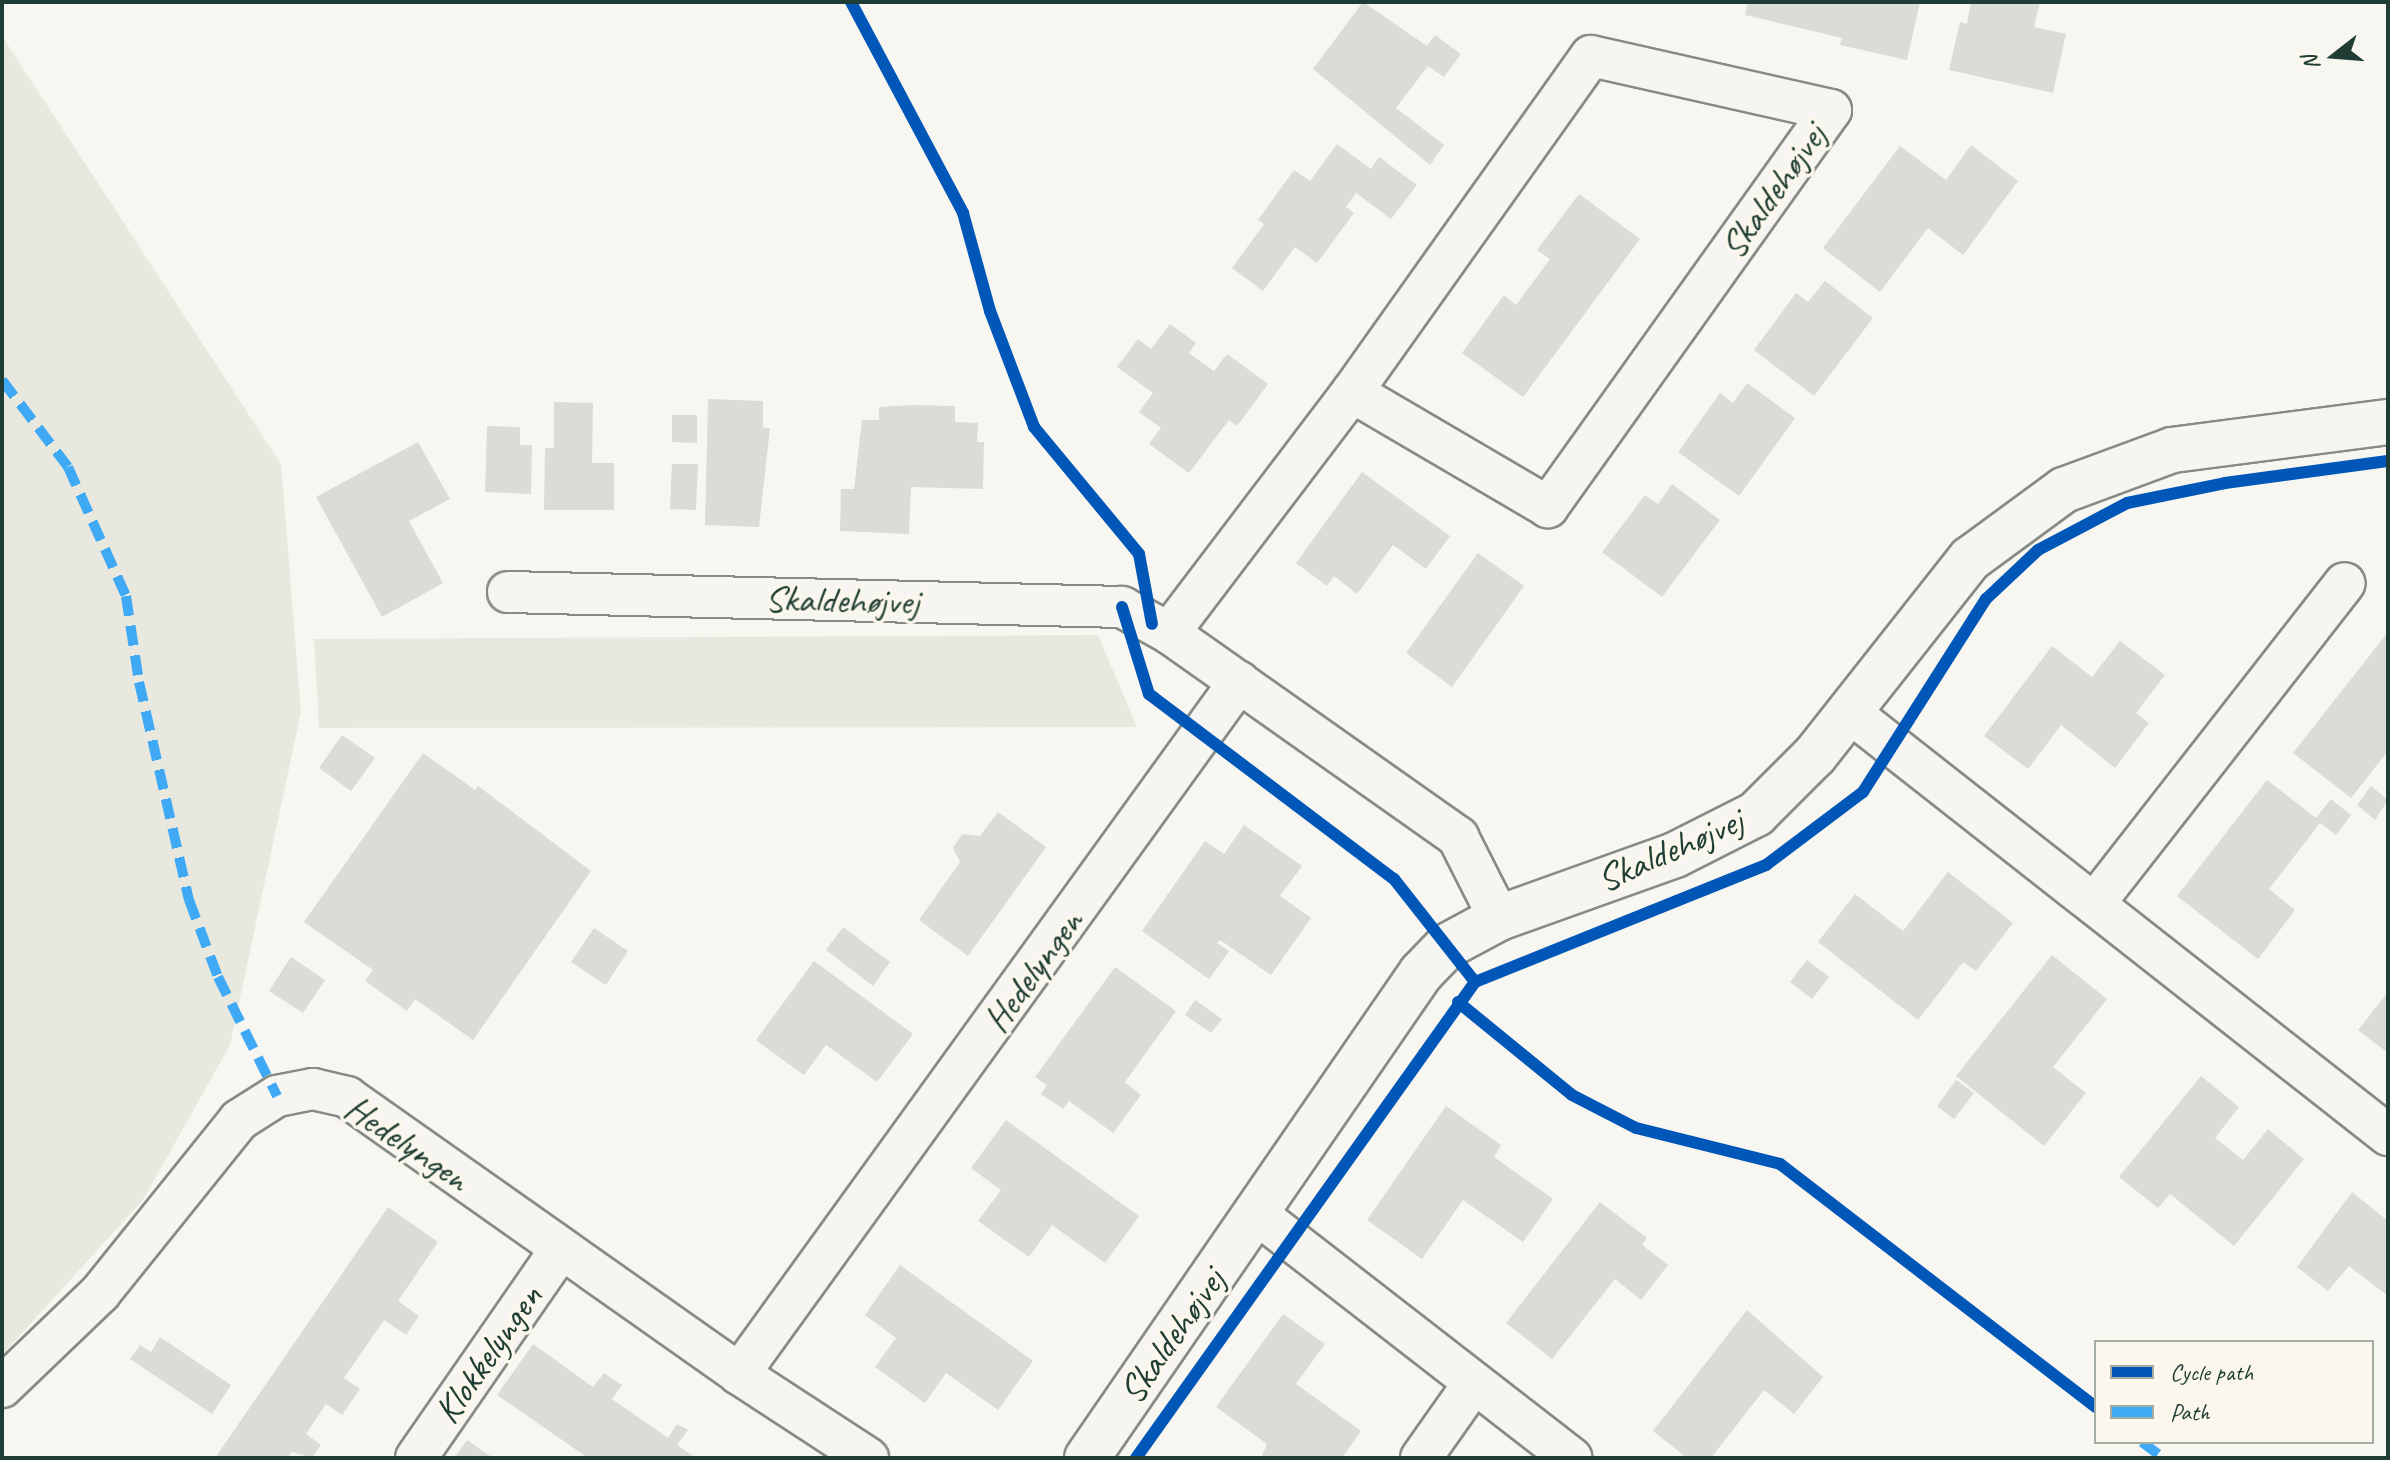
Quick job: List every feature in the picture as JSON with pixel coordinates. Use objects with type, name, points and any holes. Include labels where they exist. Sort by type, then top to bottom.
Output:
[{"type":"street","name":"Skaldehøjvej","points":[[1169,633],[1352,392],[1591,56],[1831,110],[1548,507],[1352,392]]},
{"type":"street","name":"Skaldehøjvej","points":[[1087,1458],[1421,973],[1447,946],[1499,918],[1675,855],[1756,814],[1815,755],[1970,559],[2064,490],[2172,450],[2388,422]]},
{"type":"street","points":[[2094,904],[2345,583]]},
{"type":"street","name":"Skaldehøjvej","points":[[508,592],[1122,607],[1169,633],[1458,837],[1499,918]]},
{"type":"street","name":"Hedelyngen","points":[[739,1374],[1239,682]]},
{"type":"street","points":[[1848,711],[2388,1135]]},
{"type":"street","name":"Hedelyngen","points":[[2,1387],[100,1293],[239,1120],[277,1096],[313,1089],[347,1097],[560,1250],[739,1374],[868,1458]]},
{"type":"street","points":[[1257,1214],[1571,1458]]},
{"type":"street","name":"Klokkelyngen","points":[[416,1458],[560,1250]]},
{"type":"street","points":[[1421,1458],[1474,1383]]},
{"type":"shaded area","points":[[2,36],[281,464],[301,712],[230,1045],[143,1200],[2,1355]]},
{"type":"shaded area","points":[[1098,635],[1137,727],[319,728],[314,639]]},
{"type":"building","points":[[1363,2],[1427,46],[1435,35],[1461,54],[1444,77],[1428,66],[1396,108],[1444,145],[1430,165],[1313,69]]},
{"type":"building","points":[[1748,2],[1920,2],[1907,60],[1840,45],[1842,38],[1745,15]]},
{"type":"building","points":[[1971,2],[2040,2],[2034,27],[2066,34],[2053,93],[1949,70],[1960,22],[1967,24]]},
{"type":"building","points":[[1337,144],[1371,169],[1379,157],[1417,185],[1391,219],[1356,193],[1346,207],[1354,213],[1317,263],[1295,247],[1263,291],[1232,268],[1264,224],[1258,220],[1294,170],[1310,181]]},
{"type":"building","points":[[1971,145],[2018,181],[1963,255],[1928,228],[1880,292],[1823,248],[1900,146],[1946,180]]},
{"type":"building","points":[[1579,194],[1640,239],[1523,397],[1462,353],[1504,295],[1516,305],[1550,259],[1537,250]]},
{"type":"building","points":[[1825,281],[1873,318],[1814,396],[1754,350],[1796,293],[1808,302]]},
{"type":"building","points":[[1170,324],[1196,343],[1189,353],[1214,371],[1227,354],[1268,384],[1237,426],[1229,420],[1189,473],[1149,444],[1161,428],[1139,412],[1153,393],[1117,367],[1138,339],[1151,349]]},
{"type":"building","points":[[1747,383],[1795,418],[1739,496],[1678,452],[1720,393],[1733,403]]},
{"type":"building","points":[[708,399],[763,401],[763,428],[770,428],[759,527],[705,525]]},
{"type":"building","points":[[554,402],[593,403],[592,463],[614,463],[614,510],[544,510],[545,448],[554,448]]},
{"type":"building","points":[[955,406],[955,422],[978,423],[977,442],[984,442],[983,489],[911,487],[909,534],[840,531],[841,489],[854,489],[862,420],[879,420],[879,407]]},
{"type":"building","points":[[672,415],[697,415],[697,443],[672,442]]},
{"type":"building","points":[[487,426],[520,427],[520,445],[532,445],[531,494],[485,492]]},
{"type":"building","points":[[418,442],[450,499],[409,521],[443,583],[382,617],[316,497]]},
{"type":"building","points":[[672,464],[698,464],[696,510],[670,509]]},
{"type":"building","points":[[1362,472],[1450,536],[1426,569],[1393,545],[1357,594],[1334,576],[1327,586],[1296,563]]},
{"type":"building","points":[[1672,484],[1720,520],[1662,597],[1602,552],[1645,495],[1658,504]]},
{"type":"building","points":[[1478,553],[1524,586],[1452,687],[1406,653]]},
{"type":"building","points":[[2388,632],[2388,751],[2351,798],[2293,753]]},
{"type":"building","points":[[2120,641],[2165,675],[2136,713],[2149,723],[2115,768],[2061,725],[2028,769],[1984,736],[2052,646],[2092,677]]},
{"type":"building","points":[[342,735],[375,758],[351,791],[319,768]]},
{"type":"building","points":[[423,753],[475,790],[478,786],[591,871],[473,1040],[415,999],[407,1011],[365,981],[373,970],[304,922]]},
{"type":"building","points":[[2267,780],[2316,818],[2331,799],[2351,815],[2336,835],[2320,823],[2269,889],[2295,910],[2258,959],[2177,896]]},
{"type":"building","points":[[2371,786],[2388,800],[2375,820],[2357,805]]},
{"type":"building","points":[[998,812],[1046,847],[968,956],[919,920],[960,862],[953,848],[962,834],[980,836]]},
{"type":"building","points":[[1244,825],[1302,866],[1280,896],[1311,918],[1271,975],[1220,940],[1217,943],[1229,951],[1209,979],[1142,931],[1205,841],[1224,854]]},
{"type":"building","points":[[1948,872],[2013,923],[1976,971],[1963,962],[1918,1020],[1818,942],[1855,894],[1903,931]]},
{"type":"building","points":[[843,927],[890,962],[873,986],[826,950]]},
{"type":"building","points":[[594,928],[628,951],[606,985],[571,962]]},
{"type":"building","points":[[2052,955],[2107,999],[2053,1067],[2086,1093],[2044,1146],[1956,1076]]},
{"type":"building","points":[[291,957],[325,980],[303,1013],[269,991]]},
{"type":"building","points":[[1807,960],[1829,977],[1812,999],[1790,982]]},
{"type":"building","points":[[814,961],[913,1034],[877,1082],[826,1045],[804,1075],[756,1040]]},
{"type":"building","points":[[1115,967],[1176,1011],[1125,1082],[1141,1095],[1113,1133],[1069,1101],[1063,1109],[1041,1094],[1047,1085],[1035,1077]]},
{"type":"building","points":[[2388,992],[2388,1053],[2358,1030]]},
{"type":"building","points":[[1195,1000],[1222,1019],[1211,1033],[1185,1015]]},
{"type":"building","points":[[2201,1076],[2239,1107],[2215,1138],[2243,1160],[2268,1129],[2304,1159],[2234,1246],[2170,1194],[2158,1208],[2119,1177]]},
{"type":"building","points":[[1956,1080],[1974,1093],[1954,1119],[1937,1106]]},
{"type":"building","points":[[1446,1106],[1501,1145],[1494,1157],[1553,1199],[1523,1242],[1463,1200],[1422,1259],[1367,1220]]},
{"type":"building","points":[[1006,1120],[1139,1216],[1105,1263],[1052,1225],[1029,1257],[978,1221],[1001,1190],[971,1168]]},
{"type":"building","points":[[2352,1192],[2388,1221],[2388,1296],[2349,1266],[2328,1291],[2297,1267]]},
{"type":"building","points":[[1600,1202],[1647,1238],[1642,1245],[1668,1265],[1641,1300],[1615,1279],[1552,1359],[1506,1323]]},
{"type":"building","points":[[388,1207],[438,1242],[398,1301],[419,1316],[406,1335],[384,1320],[344,1378],[360,1389],[342,1415],[326,1404],[306,1434],[321,1445],[312,1458],[292,1452],[288,1458],[215,1458]]},
{"type":"building","points":[[900,1265],[1033,1361],[998,1410],[946,1373],[925,1403],[875,1367],[896,1338],[865,1315]]},
{"type":"building","points":[[1747,1310],[1823,1377],[1794,1414],[1764,1390],[1711,1458],[1687,1458],[1653,1431]]},
{"type":"building","points":[[1283,1314],[1325,1344],[1296,1384],[1361,1431],[1342,1458],[1261,1458],[1267,1444],[1216,1407]]},
{"type":"building","points":[[160,1337],[231,1385],[212,1414],[130,1359],[140,1345],[151,1352]]},
{"type":"building","points":[[533,1344],[593,1387],[604,1373],[622,1385],[612,1399],[668,1438],[677,1424],[688,1430],[677,1445],[696,1458],[588,1458],[497,1395]]},
{"type":"building","points":[[467,1440],[493,1458],[454,1458]]},
{"type":"marked path","points":[[2,380],[68,467],[126,596],[139,682],[189,900],[218,977],[277,1096]]},
{"type":"marked path","points":[[2145,1444],[2163,1458]]},
{"type":"cycle path","points":[[851,2],[963,213],[990,311],[1034,427],[1139,554],[1152,624]]},
{"type":"cycle path","points":[[1136,1458],[1475,982],[1766,865],[1863,792],[1986,599],[2038,550],[2127,503],[2225,483],[2388,461]]},
{"type":"cycle path","points":[[1122,607],[1149,694],[1394,879],[1475,982]]},
{"type":"cycle path","points":[[1458,1002],[1572,1095],[1636,1128],[1780,1164],[2094,1405]]}]
